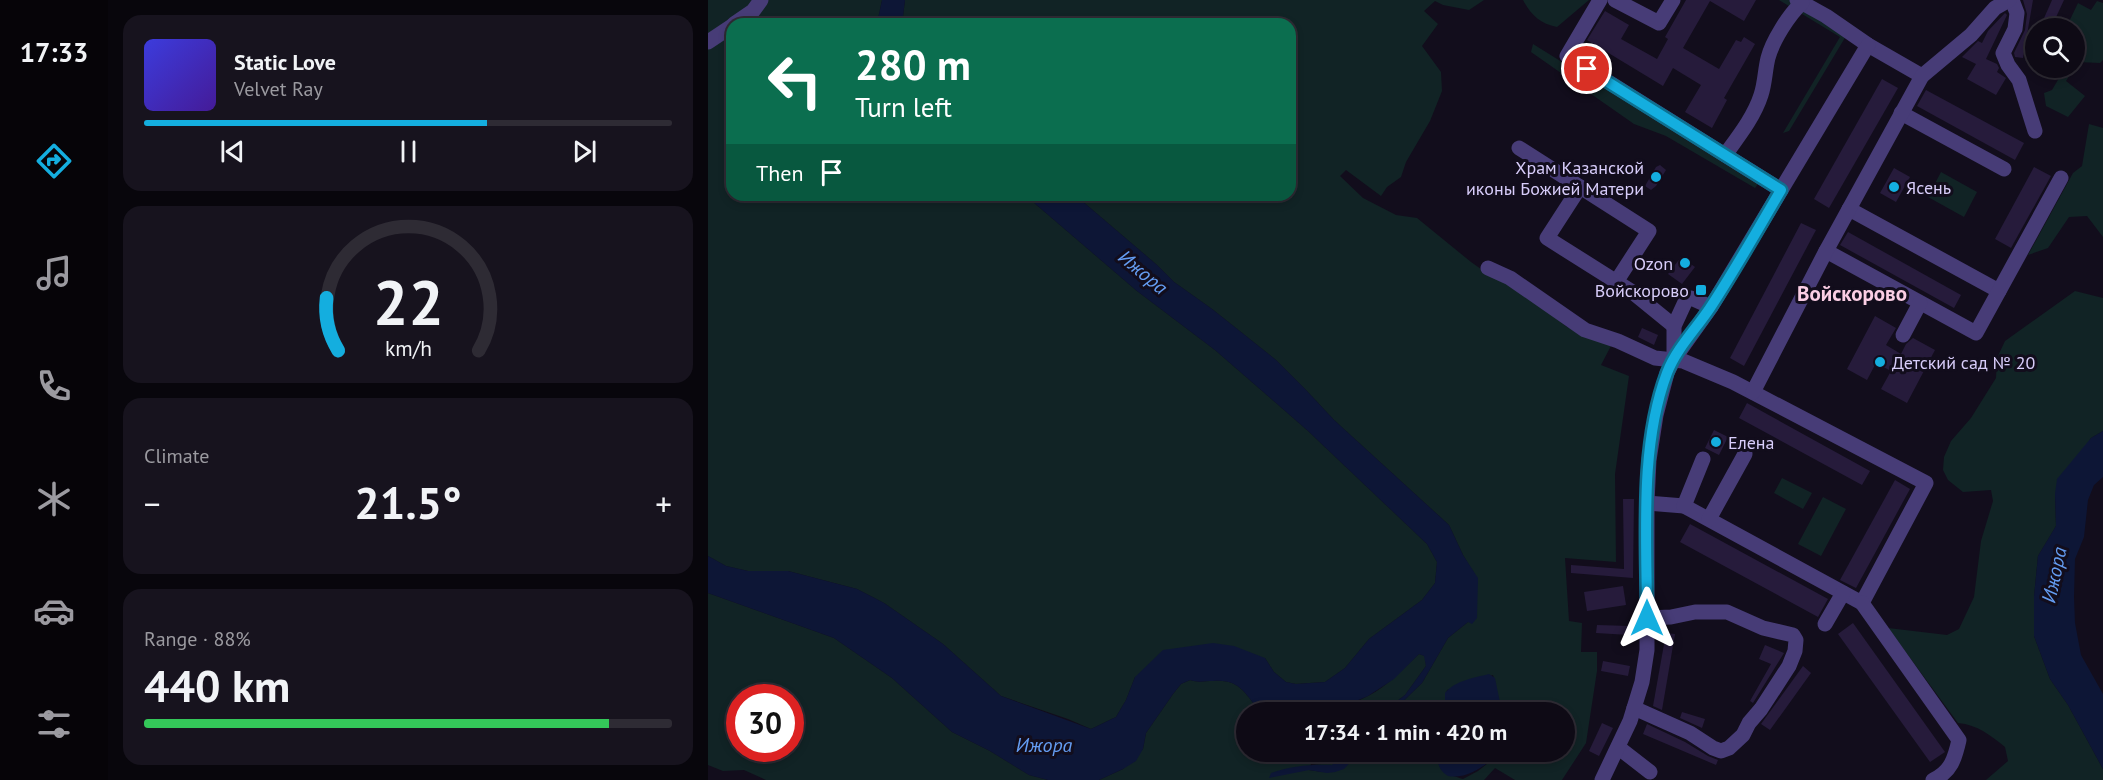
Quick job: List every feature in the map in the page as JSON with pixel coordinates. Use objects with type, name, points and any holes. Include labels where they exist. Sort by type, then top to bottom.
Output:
[{"type":"street","points":[[743,18],[753,11],[761,0]]},
{"type":"street","points":[[1600,0],[1567,56],[1781,190]]},
{"type":"street","points":[[1615,0],[1659,23],[1673,0]]},
{"type":"street","points":[[1753,392],[1826,251],[1922,76],[1971,35],[1995,8],[2010,0],[2017,13],[2015,29],[2003,53],[2008,65],[2019,80],[2035,131]]},
{"type":"street","points":[[1725,155],[1761,96],[1768,56],[1799,2],[1826,16],[1868,45],[1922,76]]},
{"type":"street","points":[[708,42],[726,30]]},
{"type":"street","points":[[1602,780],[1619,748],[1642,682],[1647,618],[1649,460],[1656,415],[1667,373],[1674,359],[1711,307],[1868,45]]},
{"type":"street","points":[[1901,113],[2004,170]]},
{"type":"street","points":[[1519,148],[1649,231],[1616,282]]},
{"type":"street","points":[[1826,251],[1976,333],[2061,178]]},
{"type":"street","points":[[1580,186],[1547,238],[1616,282],[1674,326]]},
{"type":"street","points":[[1849,209],[1999,291]]},
{"type":"street","points":[[1488,268],[1510,278],[1585,330],[1618,340],[1655,358],[1674,359],[1693,366],[1753,392],[1926,483],[1862,603]]},
{"type":"street","points":[[1674,359],[1674,326],[1686,300],[1691,298],[1711,307]]},
{"type":"street","points":[[1903,335],[1920,303]]},
{"type":"street","points":[[1709,519],[1744,454]]},
{"type":"street","points":[[1684,506],[1703,459]]},
{"type":"street","points":[[1647,503],[1684,506],[1862,603],[1959,740],[1954,762],[1941,776],[1933,780]]},
{"type":"street","points":[[1825,624],[1843,593]]},
{"type":"street","points":[[1634,708],[1690,733],[1721,751],[1729,748],[1743,735],[1789,666],[1795,651],[1796,640],[1793,635],[1763,628],[1727,612],[1695,612],[1671,617],[1647,618]]},
{"type":"street","points":[[1619,748],[1650,772]]},
{"type":"shaded area","points":[[708,0],[882,0],[878,18],[726,18],[726,201],[1032,201],[1137,291],[1215,350],[1307,430],[1427,544],[1437,562],[1435,583],[1422,600],[1369,639],[1345,668],[1325,682],[1296,684],[1286,682],[1274,672],[1265,658],[1135,677],[1116,717],[1091,729],[1001,696],[943,644],[884,603],[857,589],[788,571],[748,571],[726,566],[708,556]]},
{"type":"shaded area","points":[[905,0],[1484,0],[1469,10],[1443,5],[1435,1],[1424,11],[1438,24],[1422,46],[1441,72],[1442,91],[1430,121],[1406,162],[1401,177],[1387,187],[1381,196],[1346,170],[1340,176],[1363,198],[1396,215],[1417,218],[1471,262],[1488,274],[1515,287],[1567,327],[1612,344],[1601,365],[1629,376],[1615,474],[1616,562],[1565,558],[1569,621],[1582,623],[1581,652],[1597,652],[1597,671],[1586,743],[1575,760],[1575,702],[1500,702],[1493,675],[1447,690],[1445,696],[1448,702],[1402,702],[1422,683],[1448,638],[1468,622],[1477,578],[1449,525],[1334,420],[1276,360],[1174,282],[1082,201],[1296,201],[1296,18],[903,18]]},
{"type":"shaded area","points":[[1523,0],[1589,0],[1557,27],[1537,18]]},
{"type":"shaded area","points":[[1779,0],[1793,0],[1846,36],[1789,131],[1783,133],[1840,37]]},
{"type":"shaded area","points":[[2097,1],[2103,3],[2103,60],[2100,63],[2085,62],[2085,18],[2071,18],[2078,3],[2091,10]]},
{"type":"shaded area","points":[[1533,44],[1758,184],[1755,188],[1666,136],[1634,124],[1531,52]]},
{"type":"shaded area","points":[[2059,78],[2068,78],[2066,81],[2085,96],[2068,117],[2046,106],[2044,93],[2052,90]]},
{"type":"shaded area","points":[[2089,124],[2103,128],[2103,237],[2087,216],[2069,217],[2048,248],[2028,255],[2073,173],[2082,166]]},
{"type":"shaded area","points":[[1941,172],[1977,192],[1964,217],[1928,197]]},
{"type":"shaded area","points":[[2075,291],[2103,298],[2103,431],[2091,438],[2055,494],[2056,526],[2038,556],[2034,597],[2034,636],[2050,679],[2068,705],[2103,769],[2103,780],[1986,780],[2008,761],[2005,747],[1978,728],[1958,723],[1888,628],[1947,635],[1959,629],[1974,597],[1981,541],[1993,501],[1991,490],[1963,492],[1948,480],[1943,470],[1944,457],[1951,441],[1971,418],[1996,378],[1997,358],[2005,341]]},
{"type":"shaded area","points":[[1782,478],[1812,493],[1803,509],[1774,493]]},
{"type":"shaded area","points":[[1823,497],[1846,509],[1821,556],[1798,544]]},
{"type":"shaded area","points":[[708,593],[834,638],[892,678],[952,732],[990,751],[1029,775],[1048,780],[766,780],[744,770],[723,771],[708,765]]},
{"type":"shaded area","points":[[1419,654],[1425,656],[1426,666],[1405,695],[1396,702],[1355,702],[1375,692]]},
{"type":"shaded area","points":[[1190,680],[1229,682],[1241,689],[1252,702],[1236,702],[1236,762],[1336,762],[1332,766],[1311,764],[1309,770],[1332,772],[1350,762],[1439,762],[1443,771],[1463,779],[1489,762],[1574,762],[1562,780],[1515,780],[1495,768],[1484,780],[1099,780],[1123,769],[1143,749],[1146,733],[1181,684]]},
{"type":"water","points":[[882,0],[905,0],[903,18],[878,18]]},
{"type":"water","name":"Ижора","points":[[1032,201],[1082,201],[1174,282],[1276,360],[1334,420],[1449,525],[1463,555],[1478,578],[1477,618],[1472,624],[1468,622],[1448,638],[1422,683],[1402,702],[1396,702],[1405,695],[1426,666],[1424,656],[1419,654],[1394,679],[1368,696],[1354,702],[1253,702],[1246,693],[1229,682],[1190,680],[1181,684],[1146,733],[1143,749],[1136,761],[1099,780],[1048,780],[1029,775],[990,751],[952,732],[892,678],[834,638],[708,593],[708,556],[726,566],[748,571],[788,571],[857,589],[884,603],[943,644],[1001,696],[1091,729],[1116,717],[1135,677],[1163,650],[1213,643],[1234,646],[1265,658],[1274,672],[1286,682],[1296,684],[1325,682],[1345,668],[1369,639],[1422,600],[1435,583],[1437,562],[1427,544],[1307,430],[1215,350],[1137,291]]},
{"type":"water","name":"Ижора","points":[[2103,431],[2103,477],[2094,485],[2088,500],[2084,537],[2075,559],[2074,597],[2075,623],[2081,655],[2103,694],[2103,769],[2068,705],[2050,679],[2034,636],[2034,596],[2038,556],[2056,526],[2057,479],[2091,438]]},
{"type":"water","points":[[1489,674],[1495,678],[1500,702],[1445,701],[1445,693],[1449,689],[1471,678]]},
{"type":"water","points":[[1335,762],[1351,762],[1344,769],[1335,772],[1309,770],[1269,778],[1271,773],[1286,769],[1309,765],[1332,765]]},
{"type":"water","points":[[1438,762],[1489,762],[1477,770],[1455,777],[1448,776],[1440,768]]},
{"type":"building","points":[[1686,0],[1756,0],[1744,21],[1710,1],[1683,48],[1719,69],[1736,40],[1741,42],[1744,37],[1755,44],[1724,98],[1727,100],[1712,128],[1685,112],[1701,85],[1673,68],[1663,86],[1587,40],[1605,11],[1629,25],[1621,39],[1657,59],[1668,39],[1665,37]]},
{"type":"building","points":[[2023,0],[2033,0],[2030,18],[2026,18]]},
{"type":"building","points":[[2052,0],[2064,0],[2056,18],[2044,18]]},
{"type":"building","points":[[2005,13],[2007,15],[1986,59],[1997,64],[1999,68],[1997,72],[2006,78],[1996,95],[1967,79],[1976,64],[1962,57],[1978,41],[1982,43],[1988,31]]},
{"type":"building","points":[[2025,30],[2023,58],[2015,57],[2014,53]]},
{"type":"building","points":[[1882,79],[1898,88],[1829,208],[1814,199]]},
{"type":"building","points":[[1926,90],[2024,143],[2015,160],[1917,106]]},
{"type":"building","name":"Храм Казанской иконы Божией Матери","points":[[1660,165],[1666,170],[1651,190],[1645,186],[1656,167]]},
{"type":"building","points":[[2034,167],[2051,176],[2011,248],[1995,239]]},
{"type":"building","name":"Ясень","points":[[1894,168],[1910,177],[1896,202],[1880,193]]},
{"type":"building","points":[[1801,223],[1816,230],[1744,366],[1730,358]]},
{"type":"building","points":[[1848,232],[1961,295],[1954,308],[1840,245]]},
{"type":"building","points":[[1681,257],[1695,267],[1682,284],[1668,274]]},
{"type":"building","points":[[1875,316],[1896,328],[1886,345],[1901,354],[1906,344],[1913,338],[1935,350],[1907,403],[1881,389],[1891,371],[1876,363],[1867,380],[1847,369]]},
{"type":"building","points":[[1642,328],[1658,335],[1654,345],[1638,337]]},
{"type":"building","points":[[1747,403],[1870,471],[1862,485],[1739,418]]},
{"type":"building","name":"Елена","points":[[1714,430],[1728,437],[1719,455],[1705,448]]},
{"type":"building","points":[[1895,480],[1910,489],[1856,588],[1840,580]]},
{"type":"building","points":[[1623,499],[1634,499],[1633,578],[1571,573],[1571,565],[1624,569]]},
{"type":"building","points":[[1690,524],[1828,599],[1818,617],[1680,542]]},
{"type":"building","points":[[1623,586],[1626,605],[1587,611],[1584,592]]},
{"type":"building","points":[[1853,623],[1945,752],[1930,762],[1838,634]]},
{"type":"building","points":[[1597,625],[1630,626],[1629,635],[1596,633]]},
{"type":"building","points":[[1666,633],[1675,634],[1662,710],[1653,706]]},
{"type":"building","points":[[1765,645],[1784,653],[1753,703],[1750,701],[1771,664],[1759,659]]},
{"type":"building","points":[[1603,661],[1630,666],[1628,676],[1601,671]]},
{"type":"building","points":[[1803,666],[1811,673],[1770,730],[1761,724]]},
{"type":"building","points":[[1682,712],[1705,719],[1702,728],[1680,718]]},
{"type":"building","points":[[1602,723],[1613,728],[1599,756],[1589,751]]},
{"type":"building","points":[[1647,724],[1718,760],[1716,765],[1643,734]]},
{"type":"place","name":"Храм Казанской иконы Божией Матери","points":[[1656,177]]},
{"type":"place","name":"Ясень","points":[[1894,187]]},
{"type":"place","name":"Ozon","points":[[1685,263]]},
{"type":"place","name":"Войскорово","points":[[1701,290]]},
{"type":"place","name":"Детский сад № 20","points":[[1880,362]]},
{"type":"place","name":"Елена","points":[[1716,442]]},
{"type":"district","name":"Войскорово","points":[[1852,293]]},
{"type":"route","points":[[1587,69],[1781,190],[1711,307],[1674,359],[1667,373],[1656,415],[1649,460],[1647,618]]}]
